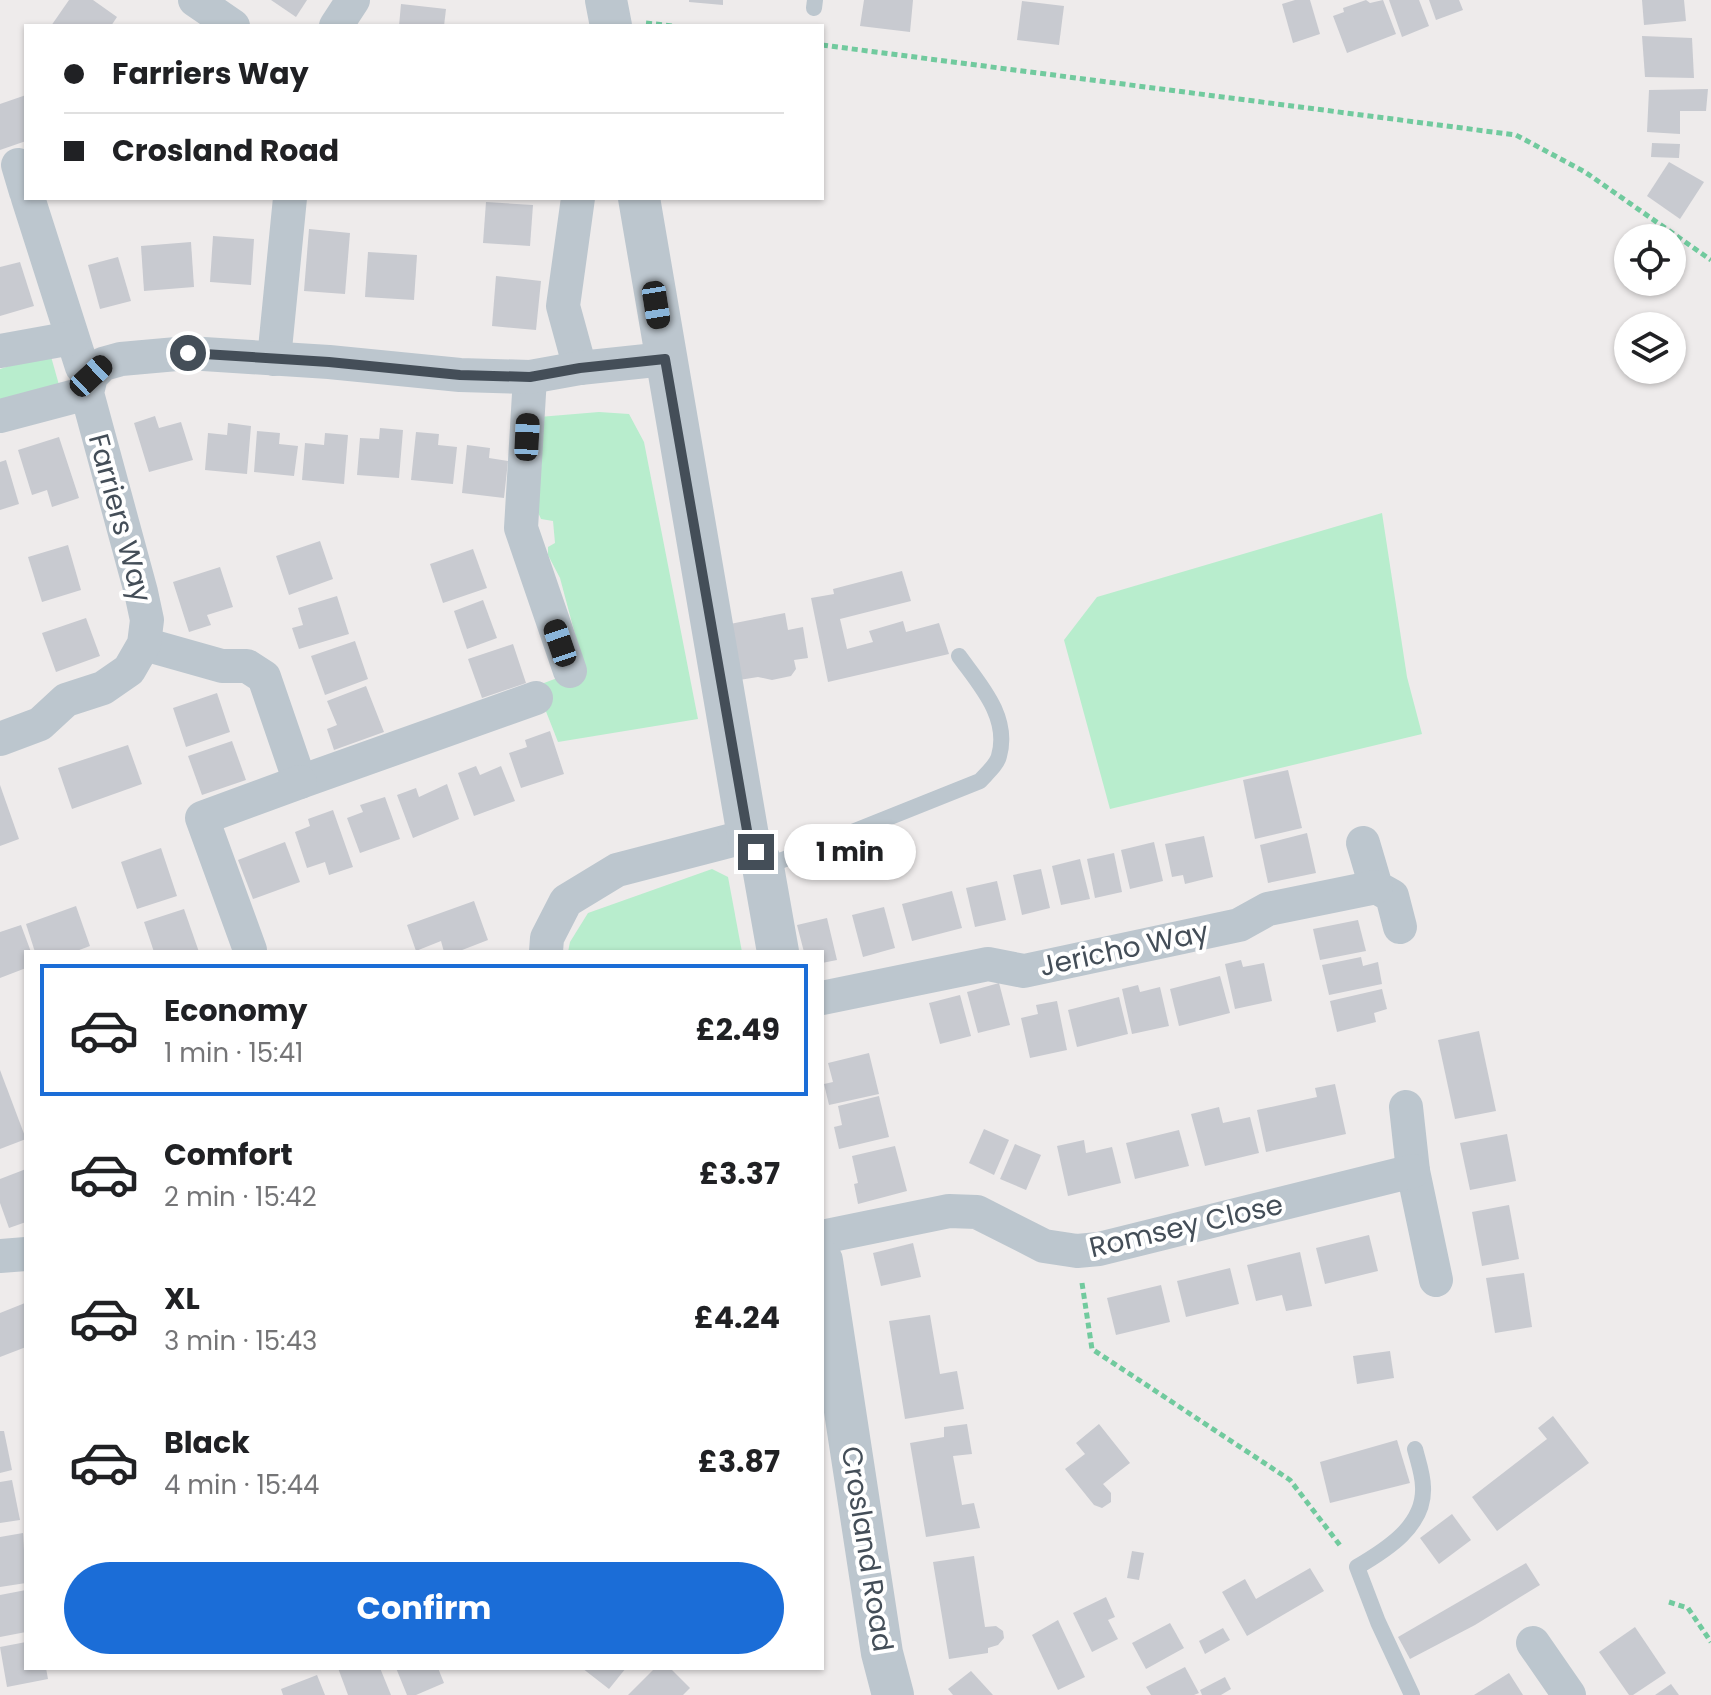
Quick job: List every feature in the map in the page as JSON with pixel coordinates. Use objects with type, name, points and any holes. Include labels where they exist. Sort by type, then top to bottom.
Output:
[{"type":"street","points":[[195,0],[230,24]]},
{"type":"street","points":[[337,24],[353,0]]},
{"type":"street","points":[[606,0],[611,24]]},
{"type":"street","name":"Farriers Way","points":[[0,739],[40,724],[66,700],[103,688],[129,670],[144,644],[147,620],[89,384],[29,200]]},
{"type":"street","points":[[274,359],[290,200]]},
{"type":"street","points":[[578,200],[563,306],[580,368]]},
{"type":"street","points":[[639,200],[665,359],[756,852],[778,950]]},
{"type":"street","points":[[0,351],[72,338]]},
{"type":"street","points":[[0,416],[89,384],[103,364],[121,359],[188,353],[460,375],[530,377],[665,359]]},
{"type":"street","points":[[530,377],[521,528],[570,671]]},
{"type":"street","name":"Farriers Way","points":[[144,644],[222,666],[247,666],[264,677],[300,782]]},
{"type":"street","points":[[250,950],[202,818],[536,698]]},
{"type":"street","points":[[1363,843],[1376,887],[1392,896],[1400,927]]},
{"type":"street","points":[[546,950],[547,938],[566,901],[617,870],[756,852]]},
{"type":"street","name":"Jericho Way","points":[[824,998],[988,964],[1024,971],[1239,925],[1268,909],[1376,887]]},
{"type":"street","points":[[1406,1107],[1413,1171],[1436,1280]]},
{"type":"street","name":"Romsey Close","points":[[824,1237],[949,1211],[977,1212],[1044,1246],[1077,1251],[1099,1249],[1413,1171]]},
{"type":"street","points":[[0,1256],[24,1254]]},
{"type":"street","name":"Crosland Road","points":[[824,1274],[882,1653],[893,1695]]},
{"type":"street","points":[[1533,1643],[1569,1695]]},
{"type":"lane","points":[[756,852],[980,781],[999,759],[1001,731],[993,702],[959,656]]},
{"type":"lane","points":[[1412,1695],[1378,1622],[1357,1567],[1396,1542],[1412,1523],[1424,1488],[1415,1449]]},
{"type":"path","points":[[824,45],[1516,135],[1585,172],[1711,260]]},
{"type":"path","points":[[1077,1251],[1092,1349],[1290,1480],[1357,1567]]},
{"type":"path","points":[[1669,1602],[1688,1608],[1711,1642]]},
{"type":"green space","points":[[50,353],[59,385],[0,406],[0,369]]},
{"type":"green space","points":[[599,412],[629,414],[644,442],[698,719],[558,742],[536,686],[584,668],[560,578],[548,555],[548,547],[555,543],[553,521],[541,519],[536,508],[539,417]]},
{"type":"green space","points":[[1382,513],[1407,677],[1422,734],[1110,809],[1064,640],[1097,597]]},
{"type":"green space","points":[[712,869],[728,877],[742,950],[568,950],[588,913]]},
{"type":"building","points":[[69,0],[93,0],[117,17],[112,24],[52,24]]},
{"type":"building","points":[[271,0],[307,0],[296,17]]},
{"type":"building","points":[[723,0],[723,5],[689,2]]},
{"type":"building","points":[[864,0],[913,0],[910,32],[860,26]]},
{"type":"building","points":[[1310,0],[1320,34],[1293,43],[1282,4]]},
{"type":"building","points":[[1366,0],[1370,3],[1383,0],[1396,34],[1347,53],[1333,16],[1344,12],[1343,8]]},
{"type":"building","points":[[1389,0],[1419,0],[1429,26],[1402,37]]},
{"type":"building","points":[[1429,0],[1459,0],[1463,10],[1436,20]]},
{"type":"building","points":[[1642,0],[1684,0],[1686,21],[1644,25]]},
{"type":"building","points":[[1022,1],[1064,6],[1059,45],[1017,40]]},
{"type":"building","points":[[401,4],[446,9],[444,24],[399,24]]},
{"type":"building","points":[[1642,36],[1692,38],[1694,78],[1645,77]]},
{"type":"building","points":[[1708,89],[1706,111],[1680,111],[1680,134],[1647,132],[1649,90]]},
{"type":"building","points":[[24,96],[24,142],[0,150],[0,104]]},
{"type":"building","points":[[1652,143],[1680,144],[1679,158],[1651,157]]},
{"type":"building","points":[[1669,162],[1704,182],[1680,219],[1647,196]]},
{"type":"building","points":[[486,202],[533,205],[530,246],[483,243]]},
{"type":"building","points":[[309,229],[350,233],[345,294],[304,291]]},
{"type":"building","points":[[213,236],[254,239],[251,285],[210,282]]},
{"type":"building","points":[[191,242],[194,287],[144,291],[141,246]]},
{"type":"building","points":[[368,252],[417,255],[414,300],[365,297]]},
{"type":"building","points":[[118,257],[131,301],[100,309],[88,265]]},
{"type":"building","points":[[20,262],[34,306],[0,316],[0,267]]},
{"type":"building","points":[[496,276],[541,281],[536,330],[492,326]]},
{"type":"building","points":[[155,416],[159,428],[181,422],[193,460],[149,472],[134,423]]},
{"type":"building","points":[[228,423],[251,426],[247,474],[205,470],[208,433],[227,435]]},
{"type":"building","points":[[380,428],[403,430],[399,478],[357,475],[360,438],[379,439]]},
{"type":"building","points":[[257,431],[280,433],[279,444],[298,446],[294,476],[254,472]]},
{"type":"building","points":[[416,432],[439,434],[438,445],[457,447],[453,484],[411,480]]},
{"type":"building","points":[[325,433],[348,435],[344,484],[302,480],[305,443],[324,445]]},
{"type":"building","points":[[59,437],[79,498],[52,507],[47,490],[32,495],[18,450]]},
{"type":"building","points":[[467,445],[490,448],[489,458],[508,461],[504,498],[462,493]]},
{"type":"building","points":[[6,460],[19,504],[0,510],[0,462]]},
{"type":"building","points":[[320,541],[333,579],[289,595],[276,556]]},
{"type":"building","points":[[68,545],[81,590],[42,602],[28,557]]},
{"type":"building","points":[[473,549],[487,588],[443,603],[430,564]]},
{"type":"building","points":[[220,567],[233,607],[207,615],[211,625],[189,632],[173,582]]},
{"type":"building","points":[[902,571],[911,601],[840,619],[847,649],[873,642],[869,631],[903,621],[906,632],[939,623],[949,654],[828,682],[811,598],[834,594],[833,589]]},
{"type":"building","points":[[337,596],[349,634],[299,649],[292,628],[303,625],[298,608]]},
{"type":"building","points":[[483,600],[497,638],[467,649],[454,611]]},
{"type":"building","points":[[785,613],[788,630],[803,627],[808,658],[794,660],[796,669],[791,676],[772,680],[758,677],[739,680],[730,624]]},
{"type":"building","points":[[86,618],[100,656],[56,672],[42,633]]},
{"type":"building","points":[[355,641],[368,679],[325,695],[311,656]]},
{"type":"building","points":[[513,644],[526,683],[482,698],[468,659]]},
{"type":"building","points":[[366,686],[384,732],[334,750],[327,729],[337,725],[327,701]]},
{"type":"building","points":[[217,693],[230,732],[186,747],[173,708]]},
{"type":"building","points":[[550,731],[564,774],[521,788],[509,753],[527,747],[525,740]]},
{"type":"building","points":[[232,741],[246,780],[202,795],[188,756]]},
{"type":"building","points":[[128,745],[142,784],[72,809],[58,768]]},
{"type":"building","points":[[476,766],[480,775],[501,766],[515,801],[474,816],[458,773]]},
{"type":"building","points":[[1288,770],[1302,828],[1255,839],[1243,780]]},
{"type":"building","points":[[447,784],[459,819],[413,838],[397,795],[416,788],[419,797]]},
{"type":"building","points":[[0,785],[19,839],[0,846]]},
{"type":"building","points":[[385,797],[400,839],[360,853],[347,818],[363,812],[360,805]]},
{"type":"building","points":[[333,810],[353,867],[329,875],[325,862],[307,868],[295,832],[310,826],[308,819]]},
{"type":"building","points":[[1307,833],[1316,873],[1268,883],[1260,845]]},
{"type":"building","points":[[1204,836],[1213,877],[1185,884],[1183,875],[1172,877],[1165,844]]},
{"type":"building","points":[[285,842],[300,882],[253,899],[238,860]]},
{"type":"building","points":[[1154,842],[1163,881],[1130,889],[1121,850]]},
{"type":"building","points":[[161,848],[177,896],[137,909],[121,862]]},
{"type":"building","points":[[1114,853],[1122,892],[1095,898],[1087,859]]},
{"type":"building","points":[[1080,859],[1090,899],[1061,905],[1052,866]]},
{"type":"building","points":[[1041,869],[1050,908],[1022,915],[1013,875]]},
{"type":"building","points":[[997,881],[1006,920],[975,927],[966,888]]},
{"type":"building","points":[[952,891],[962,928],[912,941],[902,904]]},
{"type":"building","points":[[474,901],[488,940],[462,950],[443,950],[441,941],[416,950],[407,925]]},
{"type":"building","points":[[76,906],[90,946],[79,950],[34,950],[26,924]]},
{"type":"building","points":[[884,907],[895,948],[863,957],[852,915]]},
{"type":"building","points":[[184,909],[198,950],[153,950],[144,922]]},
{"type":"building","points":[[827,918],[837,960],[824,963],[824,950],[803,950],[797,925]]},
{"type":"building","points":[[1358,920],[1366,951],[1320,960],[1313,929]]},
{"type":"building","points":[[21,925],[30,950],[24,950],[24,969],[0,978],[0,932]]},
{"type":"building","points":[[1361,957],[1363,966],[1378,962],[1382,984],[1329,995],[1322,965]]},
{"type":"building","points":[[1241,960],[1243,967],[1264,963],[1272,1001],[1235,1009],[1225,964]]},
{"type":"building","points":[[1220,976],[1230,1013],[1179,1026],[1170,989]]},
{"type":"building","points":[[999,983],[1010,1025],[978,1033],[967,992]]},
{"type":"building","points":[[1138,985],[1140,992],[1160,987],[1169,1026],[1132,1034],[1122,989]]},
{"type":"building","points":[[1382,989],[1387,1009],[1374,1013],[1376,1022],[1337,1032],[1330,1001]]},
{"type":"building","points":[[960,995],[971,1036],[940,1044],[929,1003]]},
{"type":"building","points":[[1119,997],[1128,1034],[1077,1047],[1068,1010]]},
{"type":"building","points":[[1057,1001],[1067,1050],[1030,1058],[1021,1018],[1038,1014],[1036,1005]]},
{"type":"building","points":[[1479,1031],[1496,1111],[1455,1119],[1438,1040]]},
{"type":"building","points":[[869,1053],[879,1094],[829,1105],[824,1084],[833,1082],[828,1063]]},
{"type":"building","points":[[0,1070],[24,1140],[0,1149]]},
{"type":"building","points":[[1335,1084],[1346,1134],[1266,1152],[1257,1110],[1317,1097],[1315,1088]]},
{"type":"building","points":[[879,1096],[889,1137],[839,1149],[834,1127],[842,1125],[838,1106]]},
{"type":"building","points":[[1219,1107],[1223,1123],[1250,1117],[1259,1153],[1205,1166],[1191,1114]]},
{"type":"building","points":[[984,1129],[1009,1140],[994,1175],[969,1163]]},
{"type":"building","points":[[1179,1130],[1189,1166],[1135,1179],[1126,1143]]},
{"type":"building","points":[[1507,1134],[1516,1181],[1470,1190],[1460,1143]]},
{"type":"building","points":[[1084,1140],[1086,1153],[1112,1147],[1121,1183],[1068,1196],[1057,1146]]},
{"type":"building","points":[[1015,1144],[1041,1155],[1026,1190],[1000,1179]]},
{"type":"building","points":[[895,1146],[907,1191],[858,1204],[854,1184],[858,1183],[852,1156]]},
{"type":"building","points":[[24,1170],[24,1223],[9,1228],[0,1203],[0,1179]]},
{"type":"building","points":[[1509,1205],[1519,1259],[1482,1266],[1472,1212]]},
{"type":"building","points":[[1369,1235],[1378,1271],[1325,1284],[1316,1248]]},
{"type":"building","points":[[913,1243],[921,1277],[881,1286],[873,1253]]},
{"type":"building","points":[[1300,1252],[1312,1306],[1286,1311],[1282,1295],[1256,1301],[1247,1265]]},
{"type":"building","points":[[1230,1268],[1239,1304],[1186,1317],[1177,1281]]},
{"type":"building","points":[[1524,1273],[1532,1327],[1495,1333],[1486,1278]]},
{"type":"building","points":[[1161,1285],[1170,1322],[1116,1335],[1107,1298]]},
{"type":"building","points":[[24,1303],[24,1348],[0,1357],[0,1313]]},
{"type":"building","points":[[930,1315],[940,1374],[957,1371],[964,1409],[905,1419],[889,1321]]},
{"type":"building","points":[[1390,1351],[1394,1378],[1357,1384],[1353,1356]]},
{"type":"building","points":[[1553,1416],[1589,1463],[1497,1531],[1472,1497],[1547,1439],[1538,1428]]},
{"type":"building","points":[[967,1424],[972,1454],[953,1456],[962,1505],[974,1503],[980,1528],[926,1537],[910,1443],[944,1437],[944,1427]]},
{"type":"building","points":[[1099,1424],[1130,1463],[1103,1484],[1111,1493],[1111,1502],[1102,1508],[1094,1505],[1065,1469],[1085,1454],[1076,1443]]},
{"type":"building","points":[[0,1431],[4,1431],[12,1470],[0,1473]]},
{"type":"building","points":[[1397,1440],[1410,1483],[1330,1503],[1320,1462]]},
{"type":"building","points":[[12,1480],[20,1520],[0,1523],[0,1482]]},
{"type":"building","points":[[1452,1514],[1471,1540],[1439,1564],[1420,1538]]},
{"type":"building","points":[[23,1533],[24,1583],[0,1587],[0,1537]]},
{"type":"building","points":[[1132,1551],[1144,1553],[1139,1580],[1127,1578]]},
{"type":"building","points":[[974,1556],[985,1627],[996,1626],[1003,1631],[1004,1638],[998,1645],[988,1648],[988,1653],[949,1659],[933,1562]]},
{"type":"building","points":[[1526,1563],[1540,1585],[1475,1625],[1410,1659],[1398,1637]]},
{"type":"building","points":[[1310,1568],[1324,1591],[1247,1636],[1222,1592],[1245,1579],[1256,1599]]},
{"type":"building","points":[[24,1590],[24,1632],[0,1637],[0,1595]]},
{"type":"building","points":[[1106,1597],[1115,1617],[1108,1620],[1118,1639],[1092,1652],[1073,1613]]},
{"type":"building","points":[[1058,1620],[1085,1677],[1058,1690],[1032,1635]]},
{"type":"building","points":[[1170,1623],[1184,1648],[1146,1669],[1132,1643]]},
{"type":"building","points":[[1635,1627],[1666,1673],[1629,1695],[1599,1652]]},
{"type":"building","points":[[1223,1628],[1230,1640],[1205,1654],[1199,1641]]},
{"type":"building","points":[[24,1642],[24,1670],[46,1670],[48,1679],[7,1687],[0,1647]]},
{"type":"building","points":[[1185,1667],[1199,1693],[1151,1695],[1146,1687]]},
{"type":"building","points":[[339,1670],[381,1670],[391,1695],[348,1695]]},
{"type":"building","points":[[397,1670],[439,1670],[444,1683],[416,1695],[407,1695]]},
{"type":"building","points":[[585,1670],[624,1670],[609,1689]]},
{"type":"building","points":[[653,1670],[672,1670],[690,1688],[683,1695],[628,1695]]},
{"type":"building","points":[[971,1671],[993,1695],[953,1695],[948,1689]]},
{"type":"building","points":[[1509,1673],[1523,1695],[1474,1695]]},
{"type":"building","points":[[317,1675],[325,1695],[283,1695],[281,1689]]},
{"type":"building","points":[[1225,1677],[1231,1689],[1221,1695],[1202,1695],[1200,1690]]},
{"type":"building","points":[[1671,1684],[1679,1695],[1655,1695]]},
{"type":"route","points":[[188,353],[460,375],[530,377],[665,359],[748,836],[756,852]]}]
